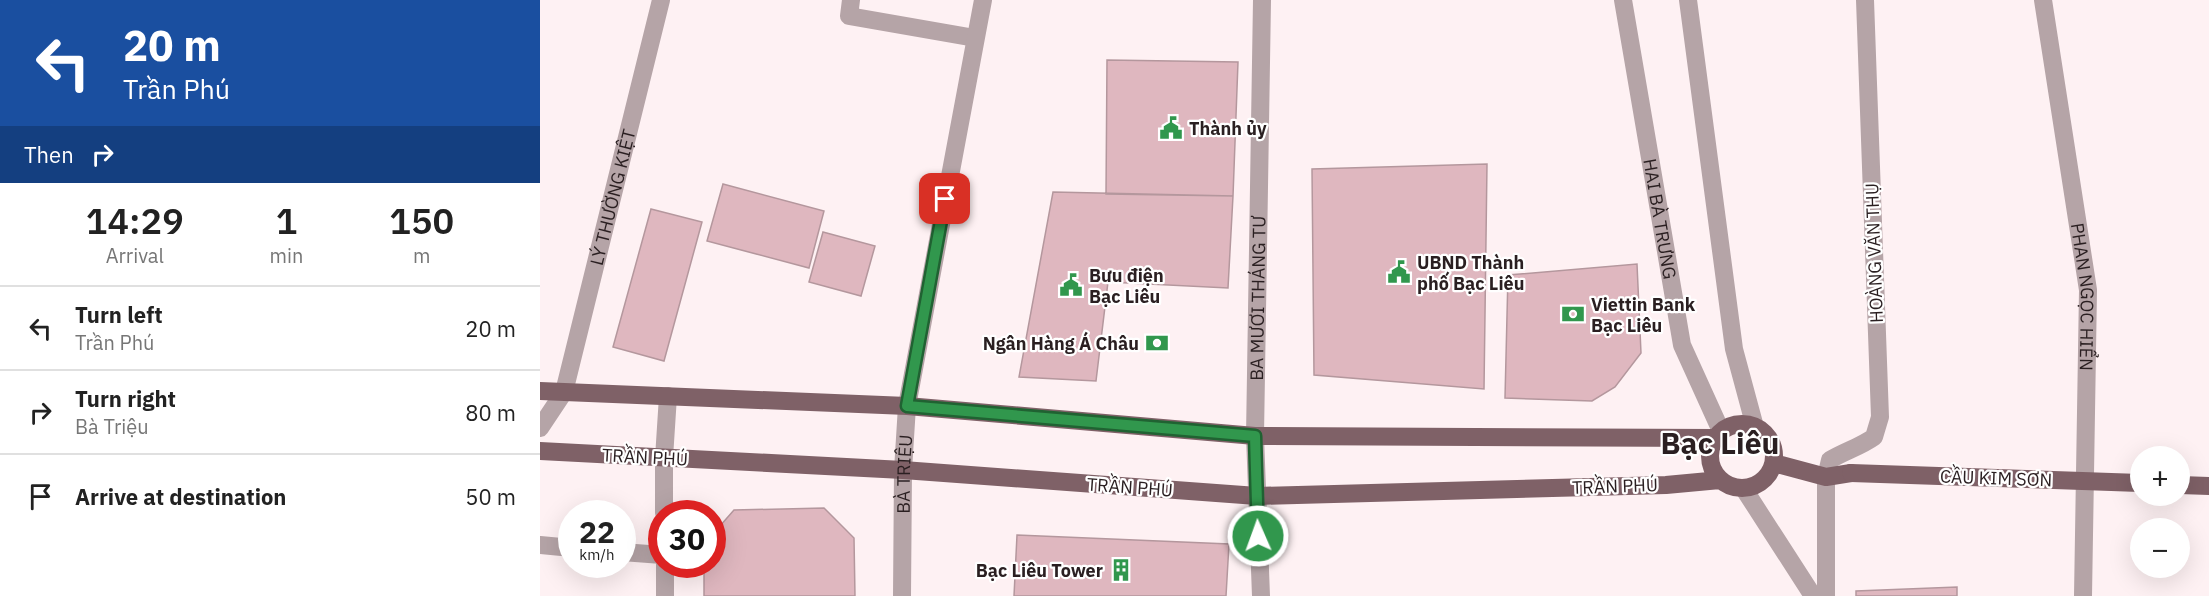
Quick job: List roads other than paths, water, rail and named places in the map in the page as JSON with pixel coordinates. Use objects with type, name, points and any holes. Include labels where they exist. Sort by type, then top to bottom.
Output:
[{"type":"main road","points":[[540,391],[907,406],[1255,436],[1719,435],[1733,426],[1744,424],[1765,433],[1775,452],[1770,474],[1763,482],[1744,489],[1725,484],[1720,480],[1712,468],[1710,458],[1719,435]]},
{"type":"main road","name":"TRẦN PHÚ","points":[[540,451],[903,470],[1257,496],[1666,485],[1720,480]]},
{"type":"main road","points":[[1774,463],[1826,477]]},
{"type":"main road","name":"CẦU KIM SƠN","points":[[1826,477],[1851,473],[2130,483]]},
{"type":"main road","points":[[2190,485],[2209,486]]},
{"type":"street","name":"LÝ THƯỜNG KIỆT","points":[[540,428],[564,392],[661,0]]},
{"type":"street","points":[[851,0],[849,16],[975,38]]},
{"type":"street","name":"BÀ TRIỆU","points":[[903,596],[903,470],[907,406],[983,0]]},
{"type":"street","name":"BA MƯƠI THÁNG TƯ","points":[[1261,596],[1255,436],[1262,0]]},
{"type":"street","name":"HAI BÀ TRƯNG","points":[[1623,0],[1682,345],[1719,435]]},
{"type":"street","points":[[1688,0],[1734,349],[1755,427]]},
{"type":"street","name":"HOÀNG VĂN THỤ","points":[[1826,477],[1830,460],[1844,452],[1861,447],[1874,437],[1880,417],[1865,0]]},
{"type":"street","name":"PHAN NGỌC HIỂN","points":[[2043,0],[2088,290],[2083,596]]},
{"type":"street","points":[[664,500],[668,396]]},
{"type":"street","points":[[1826,477],[1826,596]]},
{"type":"street","points":[[1744,489],[1813,596]]},
{"type":"street","points":[[540,545],[558,547]]},
{"type":"street","points":[[665,578],[665,596]]},
{"type":"place","name":"Thành ủy","points":[[1171,128]]},
{"type":"place","name":"UBND Thành phố Bạc Liêu","points":[[1399,272]]},
{"type":"place","name":"Bưu điện Bạc Liêu","points":[[1071,285]]},
{"type":"place","name":"Viettin Bank Bạc Liêu","points":[[1573,314]]},
{"type":"place","name":"Ngân Hàng Á Châu","points":[[1157,343]]},
{"type":"place","name":"Bạc Liêu Tower","points":[[1121,570]]},
{"type":"district","name":"Bạc Liêu","points":[[1720,442]]}]
